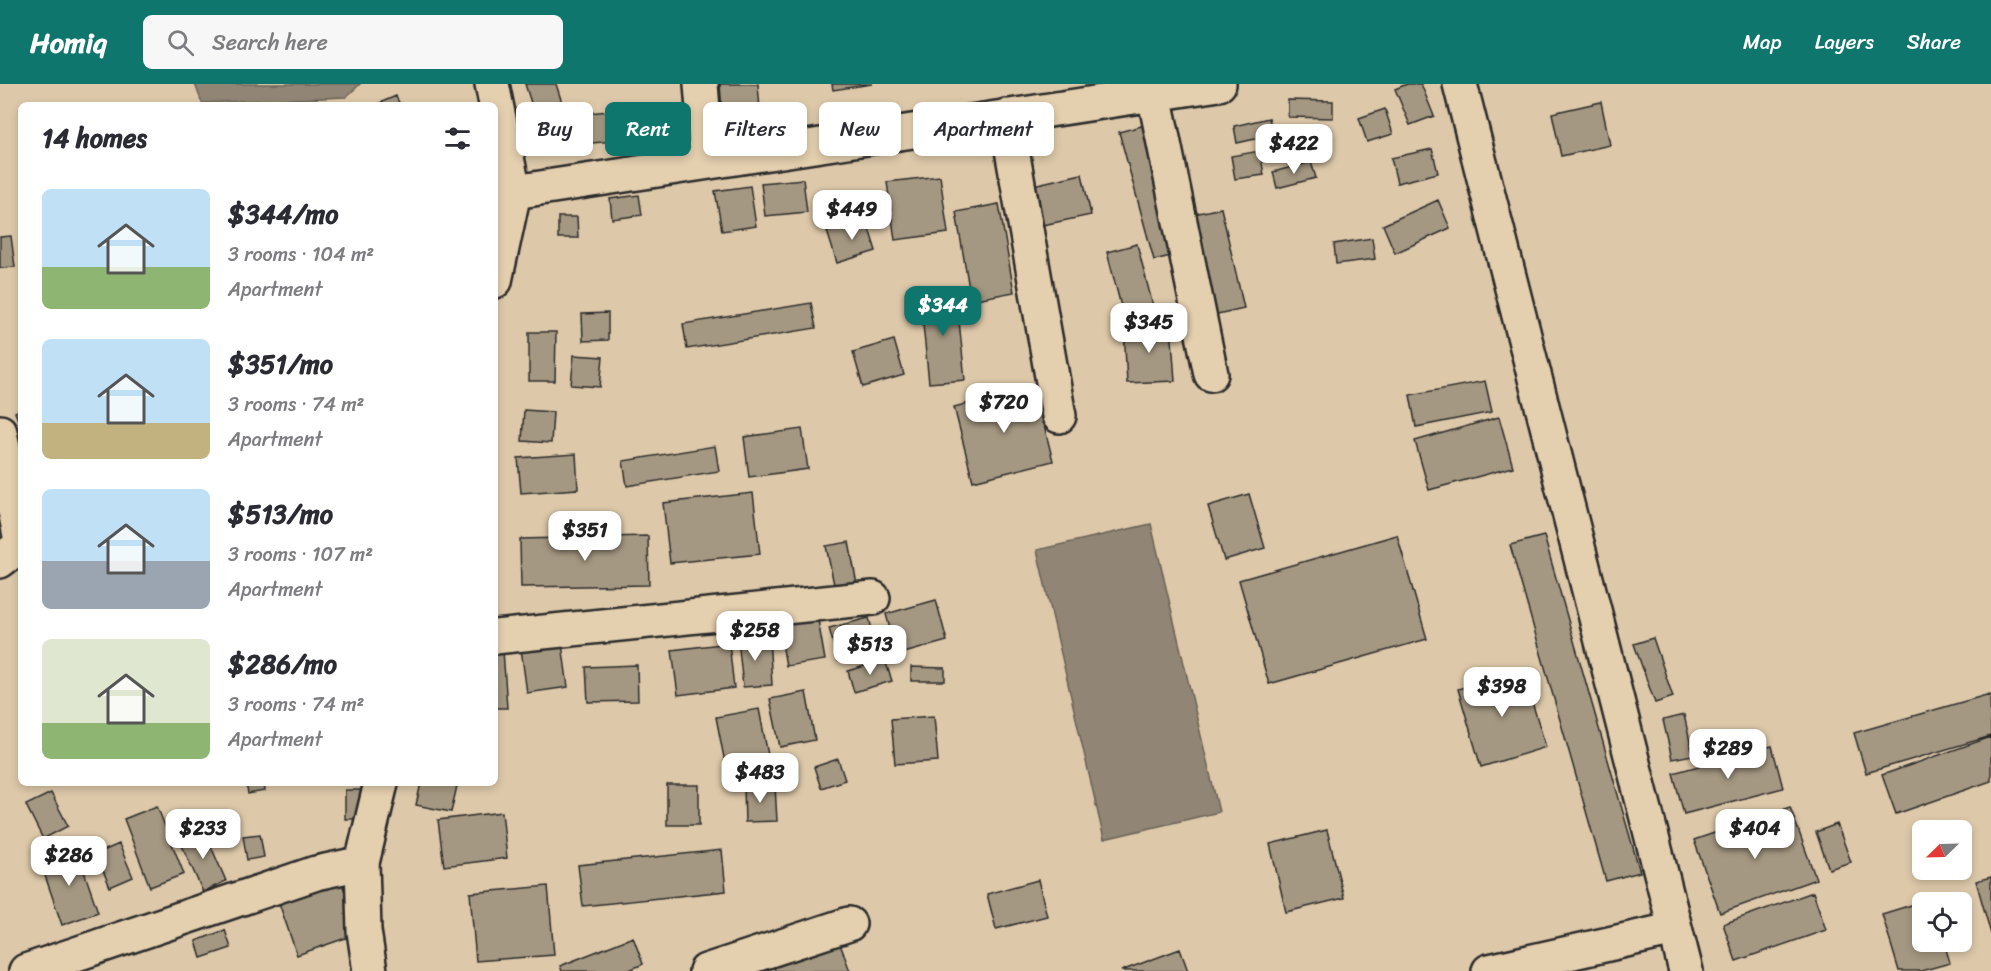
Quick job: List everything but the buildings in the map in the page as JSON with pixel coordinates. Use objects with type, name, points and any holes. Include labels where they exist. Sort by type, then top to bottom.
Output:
[{"type":"street","points":[[492,84],[494,102]]},
{"type":"street","points":[[700,84],[707,162]]},
{"type":"street","points":[[1054,109],[1219,84]]},
{"type":"street","points":[[1460,84],[1686,971]]},
{"type":"street","points":[[1154,94],[1212,374]]},
{"type":"street","points":[[505,198],[707,162],[913,130]]},
{"type":"street","points":[[498,137],[505,198],[498,256]]},
{"type":"street","points":[[1013,156],[1059,417]]},
{"type":"street","points":[[0,432],[18,525]]},
{"type":"street","points":[[0,561],[18,547]]},
{"type":"street","points":[[498,637],[873,598]]},
{"type":"street","points":[[370,971],[364,932],[362,863],[380,786]]},
{"type":"street","points":[[26,971],[316,873],[362,863]]},
{"type":"street","points":[[706,971],[849,924]]},
{"type":"street","points":[[1489,971],[1675,929]]},
{"type":"shaded area","points":[[195,84],[360,84],[346,97],[202,102]]},
{"type":"shaded area","points":[[1151,524],[1219,812],[1104,839],[1037,550]]}]
